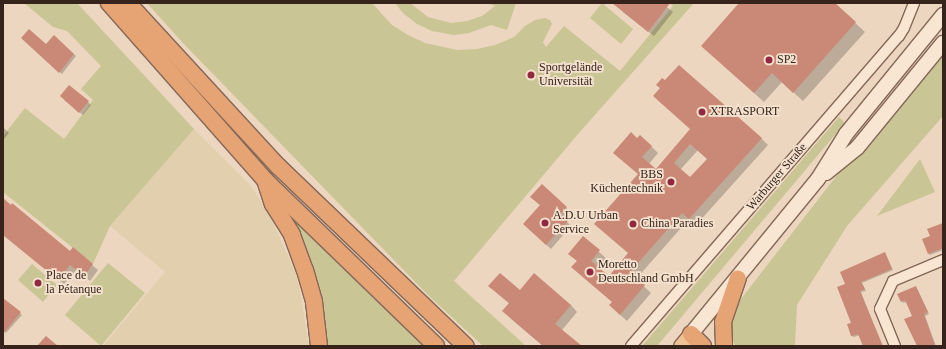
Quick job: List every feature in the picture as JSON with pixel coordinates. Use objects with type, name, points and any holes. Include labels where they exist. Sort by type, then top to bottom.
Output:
[{"type":"highway","points":[[109,3],[265,180],[436,346]]},
{"type":"highway","points":[[128,3],[278,166],[466,346]]},
{"type":"highway","points":[[265,180],[273,204],[292,235],[305,270],[314,302],[319,346]]},
{"type":"highway","points":[[724,346],[723,322],[738,278]]},
{"type":"highway","points":[[686,340],[702,346]]},
{"type":"main road","points":[[686,340],[818,179],[846,134],[943,15]]},
{"type":"main road","points":[[818,179],[857,148],[943,43]]},
{"type":"street","name":"Warburger Straße","points":[[632,346],[899,36],[904,28],[914,3]]},
{"type":"street","points":[[895,346],[880,309],[892,281],[943,260]]},
{"type":"shaded area","points":[[24,3],[77,3],[194,129],[110,226],[93,264],[3,192],[3,136],[25,108],[64,139],[93,100],[81,89],[101,66],[67,31],[53,27]]},
{"type":"shaded area","points":[[147,3],[372,3],[392,25],[408,35],[425,43],[457,50],[477,49],[495,45],[514,37],[525,26],[535,20],[545,18],[550,20],[552,24],[543,42],[546,47],[564,26],[620,71],[673,6],[670,3],[694,3],[578,134],[454,281],[526,346],[483,346],[430,297],[182,42]]},
{"type":"shaded area","points":[[395,3],[410,3],[428,17],[451,23],[467,21],[482,16],[495,6],[488,3],[516,3],[507,30],[491,25],[469,33],[454,35],[432,31],[417,24],[404,14]]},
{"type":"shaded area","points":[[602,3],[633,29],[621,44],[590,18]]},
{"type":"shaded area","points":[[943,55],[943,116],[847,226],[797,305],[795,346],[735,346],[726,325],[734,308],[851,157],[861,151]]},
{"type":"shaded area","points":[[839,117],[845,123],[657,346],[642,346]]},
{"type":"shaded area","points":[[194,129],[251,186],[270,216],[298,278],[309,346],[103,346],[165,272],[110,226]]},
{"type":"shaded area","points":[[920,159],[935,192],[877,216]]},
{"type":"shaded area","points":[[284,203],[427,346],[327,346],[321,301],[313,266]]},
{"type":"shaded area","points":[[108,263],[145,293],[101,346],[65,315]]},
{"type":"shaded area","name":"Place de la Pétanque","points":[[32,264],[57,285],[43,302],[18,280]]},
{"type":"building","points":[[612,3],[670,3],[648,32]]},
{"type":"building","name":"SP2","points":[[739,3],[835,3],[856,22],[793,93],[772,73],[754,93],[701,46]]},
{"type":"building","points":[[29,29],[46,44],[54,35],[74,54],[59,73],[21,38]]},
{"type":"building","points":[[679,65],[762,138],[689,219],[682,213],[630,272],[645,285],[620,315],[609,305],[612,302],[571,267],[577,261],[568,254],[583,236],[600,250],[591,261],[609,276],[628,253],[594,224],[638,174],[613,153],[631,132],[637,138],[640,135],[652,146],[642,157],[656,169],[690,129],[653,96],[660,88],[656,85],[662,78],[665,80]],"holes":[[[690,144],[707,159],[690,177],[674,163]]]},
{"type":"building","points":[[69,85],[89,101],[79,113],[60,96]]},
{"type":"building","name":"A.D.U Urban Service","points":[[542,184],[567,207],[560,214],[568,221],[546,245],[523,224],[540,205],[530,197]]},
{"type":"building","points":[[3,198],[11,205],[12,203],[70,251],[73,247],[93,264],[84,276],[70,265],[58,280],[3,235]]},
{"type":"building","points":[[943,223],[943,248],[928,254],[922,239],[930,236],[927,229]]},
{"type":"building","points":[[885,252],[892,269],[861,282],[865,289],[860,291],[883,346],[863,346],[858,334],[851,336],[847,324],[851,323],[837,287],[845,284],[840,272]]},
{"type":"building","points":[[500,273],[520,290],[534,273],[571,305],[555,324],[582,346],[543,346],[502,311],[509,303],[488,286]]},
{"type":"building","points":[[916,286],[928,312],[924,314],[935,346],[917,346],[904,319],[912,316],[905,300],[901,302],[897,294]]},
{"type":"building","points":[[3,298],[21,312],[3,334]]},
{"type":"building","points":[[46,336],[58,346],[37,346]]},
{"type":"place","name":"SP2","points":[[769,60]]},
{"type":"place","name":"Sportgelände Universität","points":[[531,75]]},
{"type":"place","name":"XTRASPORT","points":[[702,112]]},
{"type":"place","name":"BBS Küchentechnik","points":[[671,182]]},
{"type":"place","name":"A.D.U Urban Service","points":[[545,223]]},
{"type":"place","name":"China Paradies","points":[[633,224]]},
{"type":"place","name":"Moretto Deutschland GmbH","points":[[590,272]]},
{"type":"place","name":"Place de la Pétanque","points":[[38,283]]}]
